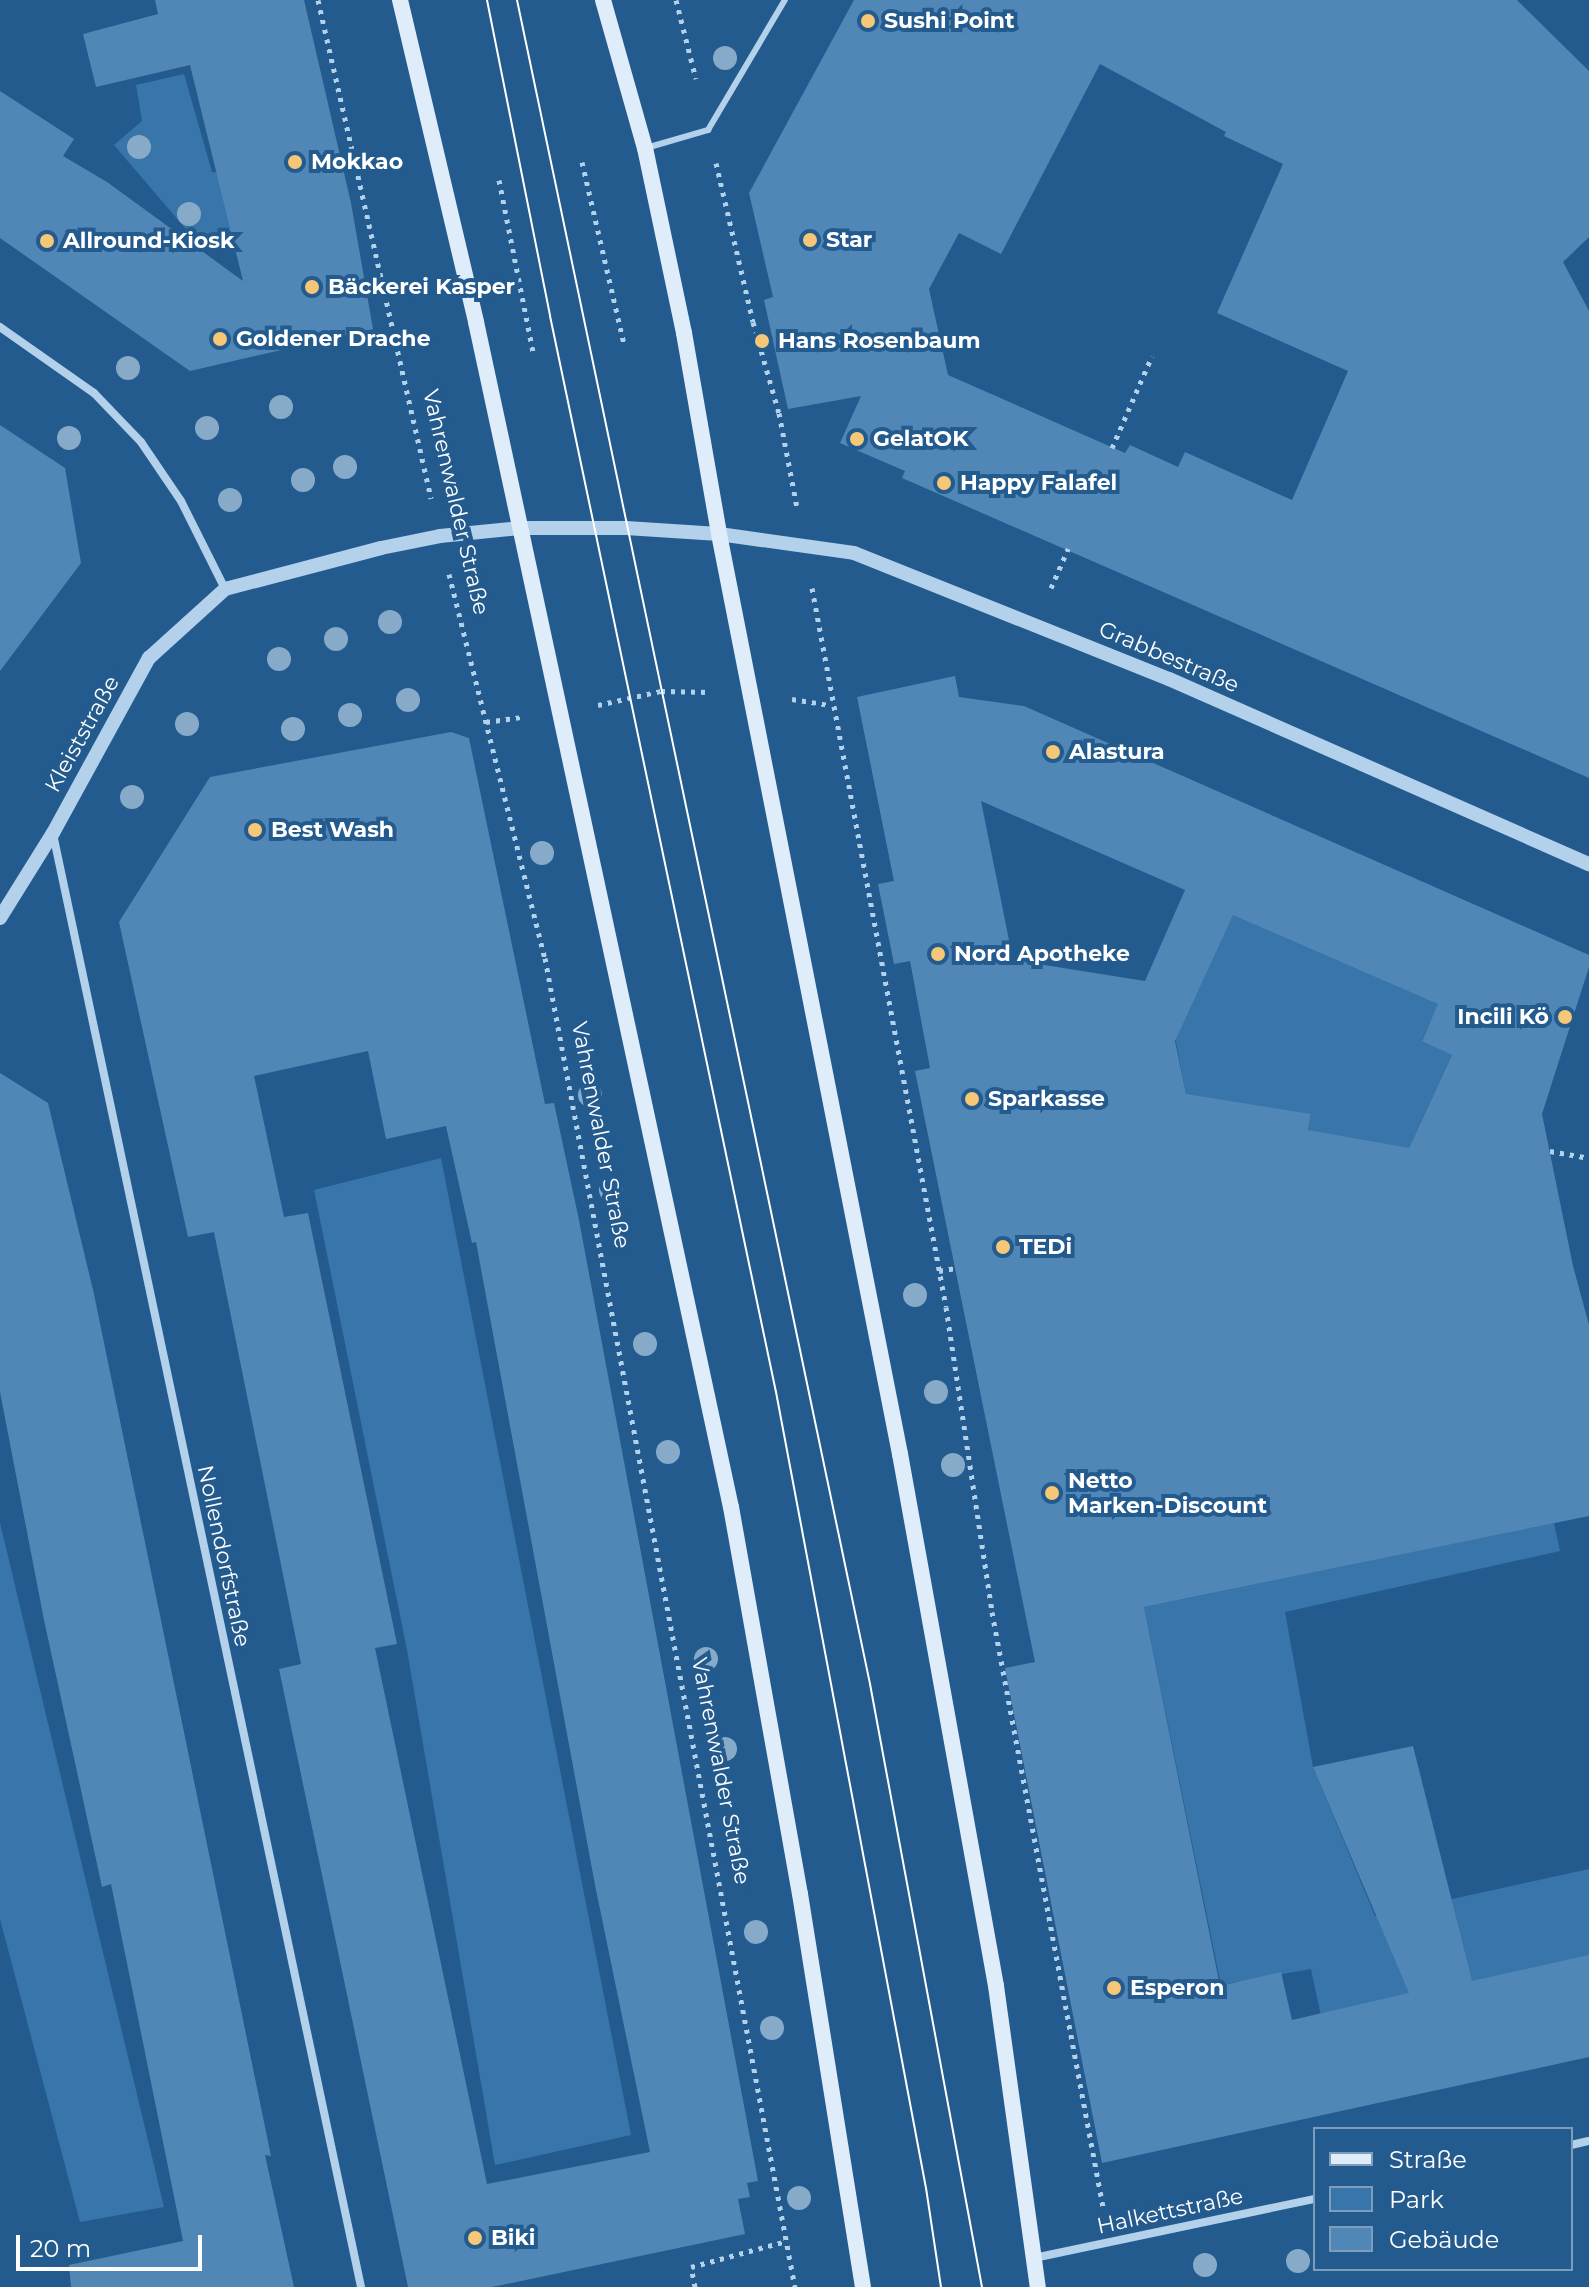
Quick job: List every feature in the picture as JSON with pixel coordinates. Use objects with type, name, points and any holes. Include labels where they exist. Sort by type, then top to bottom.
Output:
[{"type":"main road","name":"Vahrenwalder Straße","points":[[400,0],[476,322],[731,1507],[800,1894],[863,2287]]},
{"type":"main road","points":[[603,0],[645,148],[684,333],[719,534],[903,1470],[996,1986],[1038,2287]]},
{"type":"street","points":[[0,327],[94,393],[141,442],[181,501],[225,589]]},
{"type":"street","name":"Grabbestraße","points":[[225,589],[440,536],[520,528],[595,527],[719,534],[854,553],[1169,679],[1589,864]]},
{"type":"street","name":"Kleiststraße","points":[[0,918],[53,833],[149,658],[225,589]]},
{"type":"street","name":"Nollendorfstraße","points":[[53,833],[361,2287]]},
{"type":"street","name":"Halkettstraße","points":[[1033,2258],[1313,2199]]},
{"type":"lane","points":[[645,148],[708,130],[785,0]]},
{"type":"path","name":"Vahrenwalder Straße","points":[[318,0],[440,536],[545,958],[795,2287]]},
{"type":"path","points":[[676,0],[753,322],[779,413],[831,705],[939,1271],[992,1612],[1057,1976],[1110,2243]]},
{"type":"path","points":[[582,162],[624,344]]},
{"type":"path","points":[[499,180],[533,352]]},
{"type":"path","points":[[1112,448],[1152,356]]},
{"type":"path","points":[[486,722],[559,712],[661,691],[750,693],[831,705]]},
{"type":"path","points":[[1550,1151],[1589,1158]]},
{"type":"path","points":[[939,1271],[956,1268]]},
{"type":"path","points":[[695,2287],[691,2267],[787,2241]]},
{"type":"green space","points":[[184,74],[212,172],[235,174],[250,225],[197,242],[114,145],[142,121],[136,85]]},
{"type":"green space","points":[[1235,910],[1441,999],[1422,1040],[1452,1055],[1407,1152],[1308,1130],[1311,1114],[1189,1111],[1175,1036]]},
{"type":"green space","points":[[441,1158],[631,2135],[495,2165],[407,1650],[314,1190]]},
{"type":"green space","points":[[0,1523],[164,2207],[80,2222],[0,1919]]},
{"type":"green space","points":[[1554,1523],[1560,1551],[1285,1612],[1313,1767],[1375,1916],[1589,1869],[1589,1957],[1321,2016],[1311,1969],[1221,1985],[1144,1607]]},
{"type":"building","points":[[155,0],[304,0],[351,203],[373,329],[190,371],[0,238],[0,91],[74,139],[63,156],[107,182],[243,281],[190,65],[96,87],[83,34],[158,14]]},
{"type":"building","points":[[854,0],[1517,0],[1589,71],[1589,237],[1563,262],[1589,311],[1589,778],[902,478],[905,471],[840,443],[861,396],[788,409],[764,300],[773,297],[749,193]],"holes":[[[1100,64],[1226,132],[1224,136],[1283,164],[1217,313],[1348,371],[1292,500],[1185,452],[1178,467],[1130,445],[1125,453],[948,375],[929,289],[959,233],[1001,254]]]},
{"type":"building","points":[[0,425],[65,468],[81,563],[0,671]]},
{"type":"building","points":[[955,676],[959,697],[1024,706],[1589,955],[1589,967],[1542,1114],[1573,1266],[1589,1325],[1589,1516],[1144,1607],[1220,1986],[1281,1972],[1292,2020],[1409,1993],[1313,1767],[1413,1746],[1472,1981],[1589,1955],[1589,2057],[1102,2163],[1005,1668],[1035,1662],[915,1071],[930,1068],[910,961],[894,964],[878,884],[894,881],[857,697]],"holes":[[[981,801],[1185,890],[1145,981],[1013,960]],[[1233,915],[1438,1004],[1422,1041],[1452,1055],[1409,1148],[1308,1130],[1311,1114],[1186,1094],[1175,1041]]]},
{"type":"building","points":[[451,732],[469,738],[545,1104],[554,1103],[579,1220],[758,2181],[747,2183],[750,2197],[738,2199],[745,2234],[492,2287],[408,2287],[279,1669],[301,1664],[214,1232],[188,1237],[119,922],[210,777]],"holes":[[[368,1051],[386,1139],[446,1126],[472,1243],[476,1242],[595,1885],[650,2152],[487,2184],[375,1648],[397,1644],[308,1213],[284,1217],[254,1076]]]},
{"type":"building","points":[[0,1073],[48,1103],[94,1294],[271,2156],[265,2155],[294,2287],[71,2287],[69,2265],[183,2241],[111,1884],[102,1887],[44,1620],[0,1392]]},
{"type":"tram line","points":[[487,0],[550,316],[776,1392],[926,2188],[941,2287]]},
{"type":"tram line","points":[[517,0],[870,1684],[982,2287]]},
{"type":"place","name":"Sushi Point","points":[[868,21]]},
{"type":"place","name":"Mokkao","points":[[295,162]]},
{"type":"place","name":"Star","points":[[810,240]]},
{"type":"place","name":"Allround-Kiosk","points":[[47,241]]},
{"type":"place","name":"Bäckerei Kasper","points":[[312,287]]},
{"type":"place","name":"Goldener Drache","points":[[220,339]]},
{"type":"place","name":"Hans Rosenbaum","points":[[762,341]]},
{"type":"place","name":"GelatOK","points":[[857,439]]},
{"type":"place","name":"Happy Falafel","points":[[944,483]]},
{"type":"place","name":"Alastura","points":[[1053,752]]},
{"type":"place","name":"Best Wash","points":[[255,830]]},
{"type":"place","name":"Nord Apotheke","points":[[938,954]]},
{"type":"place","name":"Incili Kö","points":[[1565,1017]]},
{"type":"place","name":"Sparkasse","points":[[972,1099]]},
{"type":"place","name":"TEDi","points":[[1003,1247]]},
{"type":"place","name":"Netto Marken-Discount","points":[[1052,1493]]},
{"type":"place","name":"Esperon","points":[[1114,1988]]},
{"type":"place","name":"Biki","points":[[475,2238]]}]
